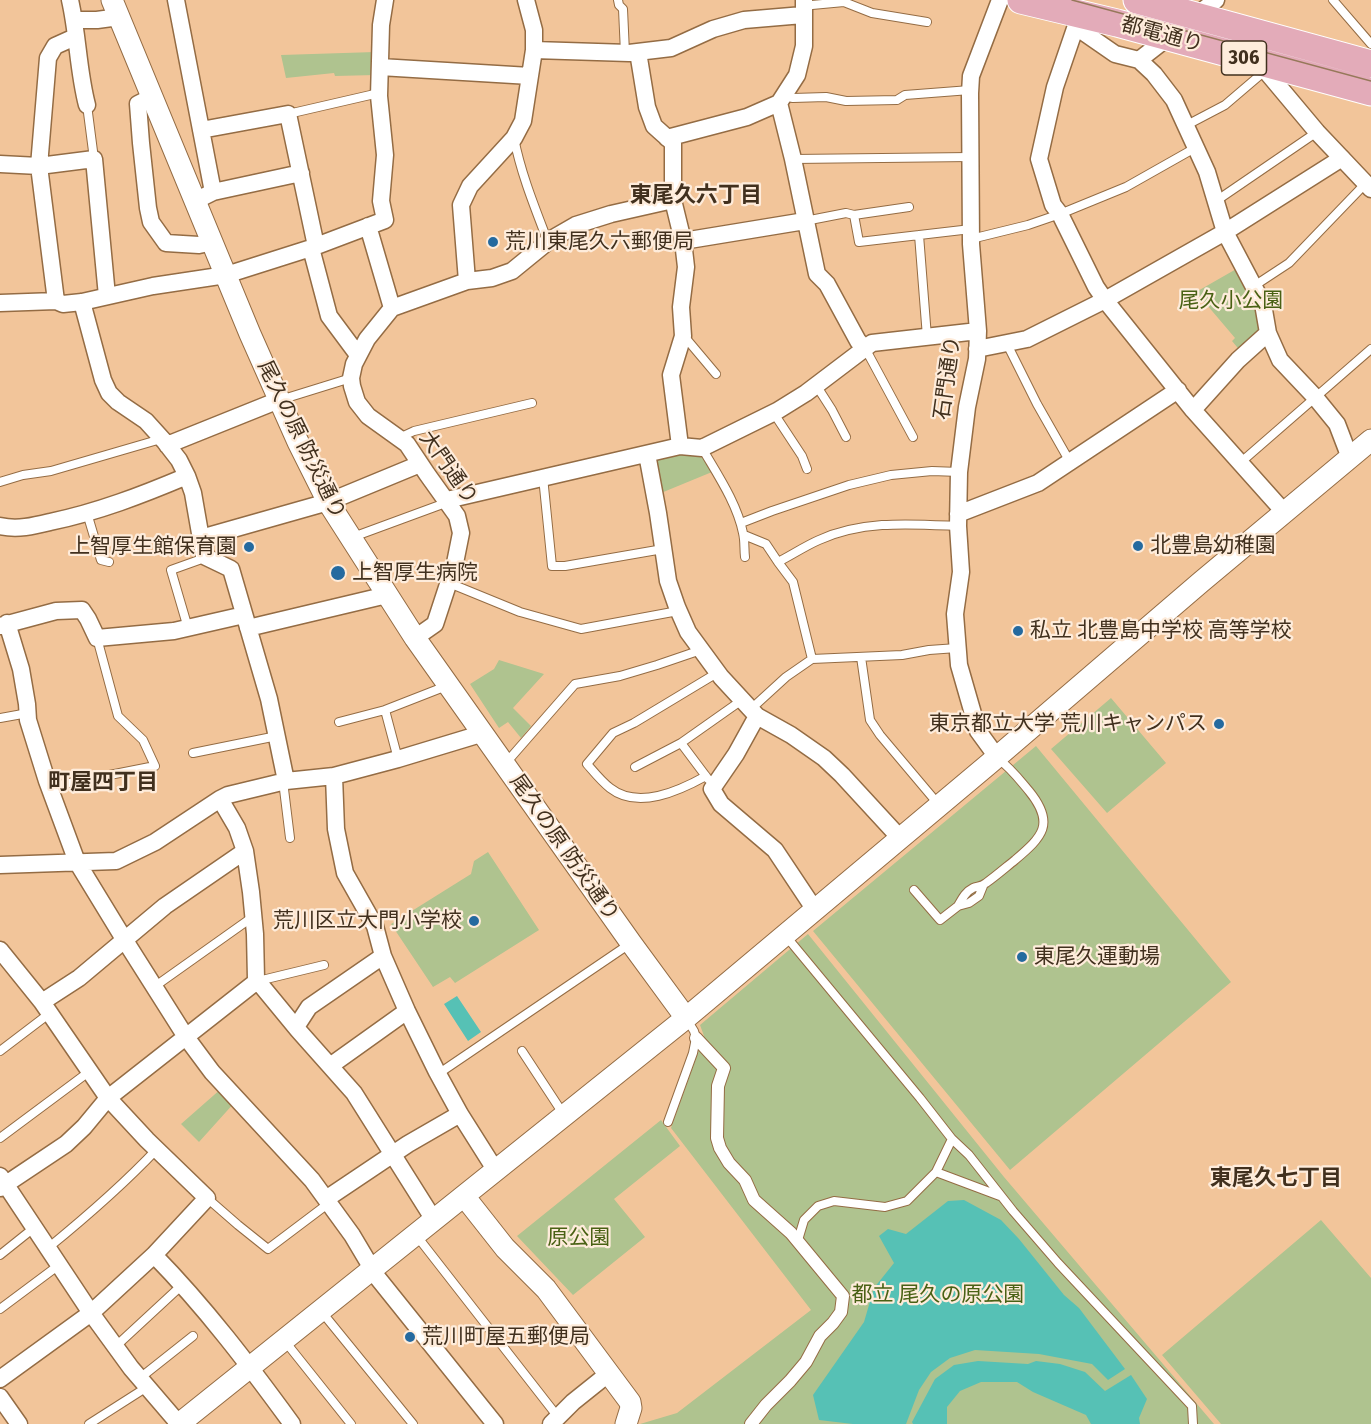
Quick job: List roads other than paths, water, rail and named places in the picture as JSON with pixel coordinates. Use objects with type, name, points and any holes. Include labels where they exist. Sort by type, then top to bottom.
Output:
[{"type":"main road","name":"都電通り","points":[[1021,0],[1078,21],[1168,37],[1262,66],[1371,92]]},
{"type":"main road","name":"都電通り","points":[[1137,0],[1208,10],[1371,64]]},
{"type":"street","points":[[70,0],[87,105]]},
{"type":"street","points":[[176,0],[201,130],[204,197],[301,173]]},
{"type":"street","points":[[0,303],[82,302],[153,286],[226,275],[314,247],[385,220],[381,201],[385,155],[379,93],[381,25],[385,0]]},
{"type":"street","points":[[467,281],[461,205],[470,186],[514,138],[523,121],[534,50],[534,30],[526,0]]},
{"type":"street","name":"石門通り","points":[[997,757],[978,731],[959,665],[955,614],[961,572],[958,520],[959,472],[978,331],[971,234],[971,76],[1000,0]]},
{"type":"street","points":[[75,20],[97,20],[116,8]]},
{"type":"street","name":"尾久の原 防災通り","points":[[116,8],[152,96],[204,197],[213,242],[226,275],[279,400],[328,502],[416,638],[686,1018]]},
{"type":"street","points":[[534,50],[632,52],[671,48],[713,29],[803,8],[804,46],[797,75],[781,99],[747,117],[668,138]]},
{"type":"street","points":[[1139,60],[1208,10],[1262,66],[1317,132],[1368,186]]},
{"type":"street","points":[[1285,513],[1193,410],[1105,300],[1096,287],[1060,214],[1053,205],[1039,159],[1055,87],[1078,21],[1115,54],[1139,60],[1154,74],[1173,100],[1207,172],[1225,232],[1263,304],[1268,333],[1281,360],[1338,424],[1350,458]]},
{"type":"street","points":[[56,301],[39,166],[48,58],[55,46],[75,37]]},
{"type":"street","points":[[632,52],[654,126],[673,143],[673,200],[683,241],[686,267],[681,308],[683,336],[671,375],[680,446]]},
{"type":"street","points":[[380,67],[530,76]]},
{"type":"street","points":[[152,96],[138,104],[151,222],[166,243],[199,245],[213,242]]},
{"type":"street","points":[[781,99],[817,274],[827,284],[858,341],[865,348]]},
{"type":"street","points":[[201,130],[288,114],[329,316],[358,355]]},
{"type":"street","points":[[977,349],[1027,339],[1105,300],[1225,232],[1342,158]]},
{"type":"street","points":[[0,164],[39,166],[94,159],[107,296]]},
{"type":"street","points":[[351,378],[354,364],[367,339],[392,308],[467,281],[492,278],[512,271],[548,242],[576,225],[611,214],[673,200]]},
{"type":"street","points":[[683,241],[806,221]]},
{"type":"street","points":[[368,226],[392,308]]},
{"type":"street","points":[[82,302],[103,380],[110,393],[118,402],[146,421],[179,460],[193,493],[204,555],[231,569],[269,699],[285,781]]},
{"type":"street","points":[[447,500],[680,446],[702,448],[806,393],[872,343],[978,331]]},
{"type":"street","points":[[1193,410],[1238,360],[1268,333]]},
{"type":"street","name":"大門通り","points":[[351,378],[357,402],[368,416],[407,444],[457,516],[461,533],[449,583],[435,624],[416,638]]},
{"type":"street","points":[[958,520],[1038,483],[1178,390]]},
{"type":"street","points":[[165,442],[279,400]]},
{"type":"street","points":[[257,981],[108,1098],[84,1127],[66,1144],[2,1183],[35,1227],[115,1347],[143,1383],[181,1423],[686,1018],[1371,440]]},
{"type":"street","points":[[647,454],[668,581],[688,632],[717,673],[750,708],[824,758],[900,838]]},
{"type":"street","points":[[201,538],[328,502],[420,464]]},
{"type":"street","points":[[0,526],[26,528],[74,517],[127,501],[187,476]]},
{"type":"street","points":[[387,595],[246,621],[97,638],[82,610],[56,611],[3,625],[21,669],[28,720],[77,862],[124,939],[186,1037],[212,1072],[299,1165],[328,1201],[352,1235],[372,1270],[495,1424]]},
{"type":"street","points":[[750,708],[736,754],[710,781],[712,789],[721,804],[775,850],[815,910]]},
{"type":"street","points":[[0,865],[116,861],[155,842],[228,795],[285,781],[334,776],[484,733]]},
{"type":"street","points":[[334,776],[336,829],[345,873],[375,926],[383,956],[438,1074],[496,1171]]},
{"type":"street","points":[[220,799],[237,828],[245,851],[254,916],[257,981],[354,1093],[434,1221]]},
{"type":"street","points":[[46,1008],[165,906],[245,851]]},
{"type":"street","points":[[0,1379],[91,1313],[154,1256],[207,1198],[108,1098],[46,1008],[1,954]]},
{"type":"street","points":[[296,1027],[309,1007],[383,956]]},
{"type":"street","points":[[330,1066],[407,1011]]},
{"type":"street","points":[[696,1038],[724,1068],[718,1086],[717,1138],[720,1148],[745,1180],[754,1200],[798,1240],[843,1296],[841,1312],[820,1336],[806,1362],[751,1424]]},
{"type":"street","points":[[328,1201],[392,1154],[460,1114]]},
{"type":"street","points":[[464,1196],[505,1248],[552,1296],[630,1402],[631,1408],[626,1424]]},
{"type":"street","points":[[154,1256],[182,1285],[251,1367],[292,1424]]},
{"type":"street","points":[[554,1421],[608,1374]]},
{"type":"street","points":[[0,1397],[19,1424]]},
{"type":"lane","points":[[618,0],[632,52]]},
{"type":"lane","points":[[1333,0],[1371,44]]},
{"type":"lane","points":[[803,8],[844,2],[872,13],[927,22]]},
{"type":"lane","points":[[1185,126],[1225,105],[1262,66]]},
{"type":"lane","points":[[781,99],[826,97],[846,101],[897,100],[905,95],[970,90]]},
{"type":"lane","points":[[288,114],[379,93]]},
{"type":"lane","points":[[87,105],[94,159]]},
{"type":"lane","points":[[1216,201],[1317,132]]},
{"type":"lane","points":[[514,138],[527,186],[548,242]]},
{"type":"lane","points":[[854,215],[859,242],[919,235],[971,234],[1028,225],[1126,187],[1196,148]]},
{"type":"lane","points":[[793,159],[970,157]]},
{"type":"lane","points":[[1254,286],[1289,263],[1368,186]]},
{"type":"lane","points":[[806,221],[846,213],[854,215],[909,207]]},
{"type":"lane","points":[[919,235],[927,337]]},
{"type":"lane","points":[[683,336],[716,374]]},
{"type":"lane","points":[[1007,344],[1036,404],[1070,462]]},
{"type":"lane","points":[[865,348],[913,437]]},
{"type":"lane","points":[[1240,463],[1371,349]]},
{"type":"lane","points":[[279,400],[351,378]]},
{"type":"lane","points":[[816,385],[846,437]]},
{"type":"lane","points":[[399,438],[414,430],[532,403]]},
{"type":"lane","points":[[773,412],[802,456],[807,469]]},
{"type":"lane","points":[[0,482],[165,442]]},
{"type":"lane","points":[[702,448],[730,497],[741,523],[745,557]]},
{"type":"lane","points":[[741,523],[849,485],[891,475],[932,471],[959,472]]},
{"type":"lane","points":[[543,477],[552,566],[565,566],[663,549]]},
{"type":"lane","points":[[351,538],[440,505],[447,500]]},
{"type":"lane","points":[[87,513],[101,560],[109,562]]},
{"type":"lane","points":[[778,562],[821,539],[863,526],[958,520]]},
{"type":"lane","points":[[744,535],[766,544],[793,582],[812,658]]},
{"type":"lane","points":[[188,628],[171,570],[200,560],[204,555]]},
{"type":"lane","points":[[449,583],[520,612],[581,629],[678,611]]},
{"type":"lane","points":[[49,786],[155,766],[143,740],[118,716],[97,638]]},
{"type":"lane","points":[[636,767],[750,708],[812,658],[902,655],[957,648]]},
{"type":"lane","points":[[505,764],[575,684],[620,676],[701,650]]},
{"type":"lane","points":[[861,657],[870,720],[940,806]]},
{"type":"lane","points":[[681,743],[710,781],[644,798],[625,796],[610,788],[587,764],[613,733],[634,723],[717,673]]},
{"type":"lane","points":[[339,722],[385,710],[449,685]]},
{"type":"lane","points":[[385,710],[398,759]]},
{"type":"lane","points":[[0,718],[28,713]]},
{"type":"lane","points":[[193,753],[277,736]]},
{"type":"lane","points":[[914,890],[940,920],[958,906],[963,897],[972,889],[983,886],[1032,845],[1042,833],[1044,818],[1041,808],[1007,764],[997,757]]},
{"type":"lane","points":[[285,781],[290,838]]},
{"type":"lane","points":[[154,987],[254,916]]},
{"type":"lane","points":[[785,934],[952,1139],[969,1155],[1058,1263],[1192,1406],[1193,1424]]},
{"type":"lane","points":[[438,1074],[631,943]]},
{"type":"lane","points":[[257,981],[324,965]]},
{"type":"lane","points":[[0,1051],[46,1008]]},
{"type":"lane","points":[[668,1122],[693,1053],[696,1038],[686,1018]]},
{"type":"lane","points":[[522,1051],[565,1116]]},
{"type":"lane","points":[[0,1138],[90,1071]]},
{"type":"lane","points":[[798,1240],[804,1220],[818,1206],[834,1201],[885,1207],[907,1201],[936,1172],[952,1139]]},
{"type":"lane","points":[[48,1248],[138,1170],[157,1149]]},
{"type":"lane","points":[[936,1172],[1002,1197]]},
{"type":"lane","points":[[207,1198],[268,1249],[328,1201]]},
{"type":"lane","points":[[0,1255],[35,1227]]},
{"type":"lane","points":[[416,1235],[554,1421]]},
{"type":"lane","points":[[0,1309],[59,1265]]},
{"type":"lane","points":[[115,1347],[182,1285]]},
{"type":"lane","points":[[321,1311],[413,1424]]},
{"type":"lane","points":[[89,1424],[143,1383],[193,1336]]},
{"type":"lane","points":[[284,1340],[351,1424]]},
{"type":"water","points":[[457,996],[481,1032],[468,1041],[444,1004]]},
{"type":"water","points":[[964,1200],[1001,1220],[1064,1295],[1079,1308],[1125,1369],[1108,1380],[1092,1364],[1039,1354],[975,1350],[950,1358],[931,1372],[919,1390],[906,1424],[853,1424],[819,1420],[813,1395],[864,1322],[874,1288],[894,1263],[879,1236],[888,1229],[906,1234],[948,1201]]},
{"type":"water","points":[[978,1361],[1028,1364],[1036,1361],[1060,1364],[1085,1372],[1105,1391],[1131,1375],[1147,1399],[1139,1418],[1140,1424],[1091,1424],[1086,1415],[1033,1392],[1017,1382],[981,1382],[960,1391],[947,1407],[947,1424],[913,1424],[935,1379],[954,1365]]},
{"type":"tram line","points":[[1072,0],[1371,81]]},
{"type":"place","name":"荒川東尾久六郵便局","points":[[493,242]]},
{"type":"place","name":"北豊島幼稚園","points":[[1138,546]]},
{"type":"place","name":"上智厚生館保育園","points":[[249,547]]},
{"type":"place","name":"上智厚生病院","points":[[338,573]]},
{"type":"place","name":"私立 北豊島中学校 高等学校","points":[[1018,631]]},
{"type":"place","name":"東京都立大学 荒川キャンパス","points":[[1219,724]]},
{"type":"place","name":"荒川区立大門小学校","points":[[474,921]]},
{"type":"place","name":"東尾久運動場","points":[[1022,957]]},
{"type":"place","name":"荒川町屋五郵便局","points":[[410,1337]]},
{"type":"district","name":"東尾久六丁目","points":[[696,196]]},
{"type":"district","name":"町屋四丁目","points":[[103,783]]},
{"type":"district","name":"東尾久七丁目","points":[[1276,1179]]},
{"type":"park label","name":"尾久小公園","points":[[1231,301]]},
{"type":"park label","name":"原公園","points":[[579,1238]]},
{"type":"park label","name":"都立 尾久の原公園","points":[[938,1295]]}]
